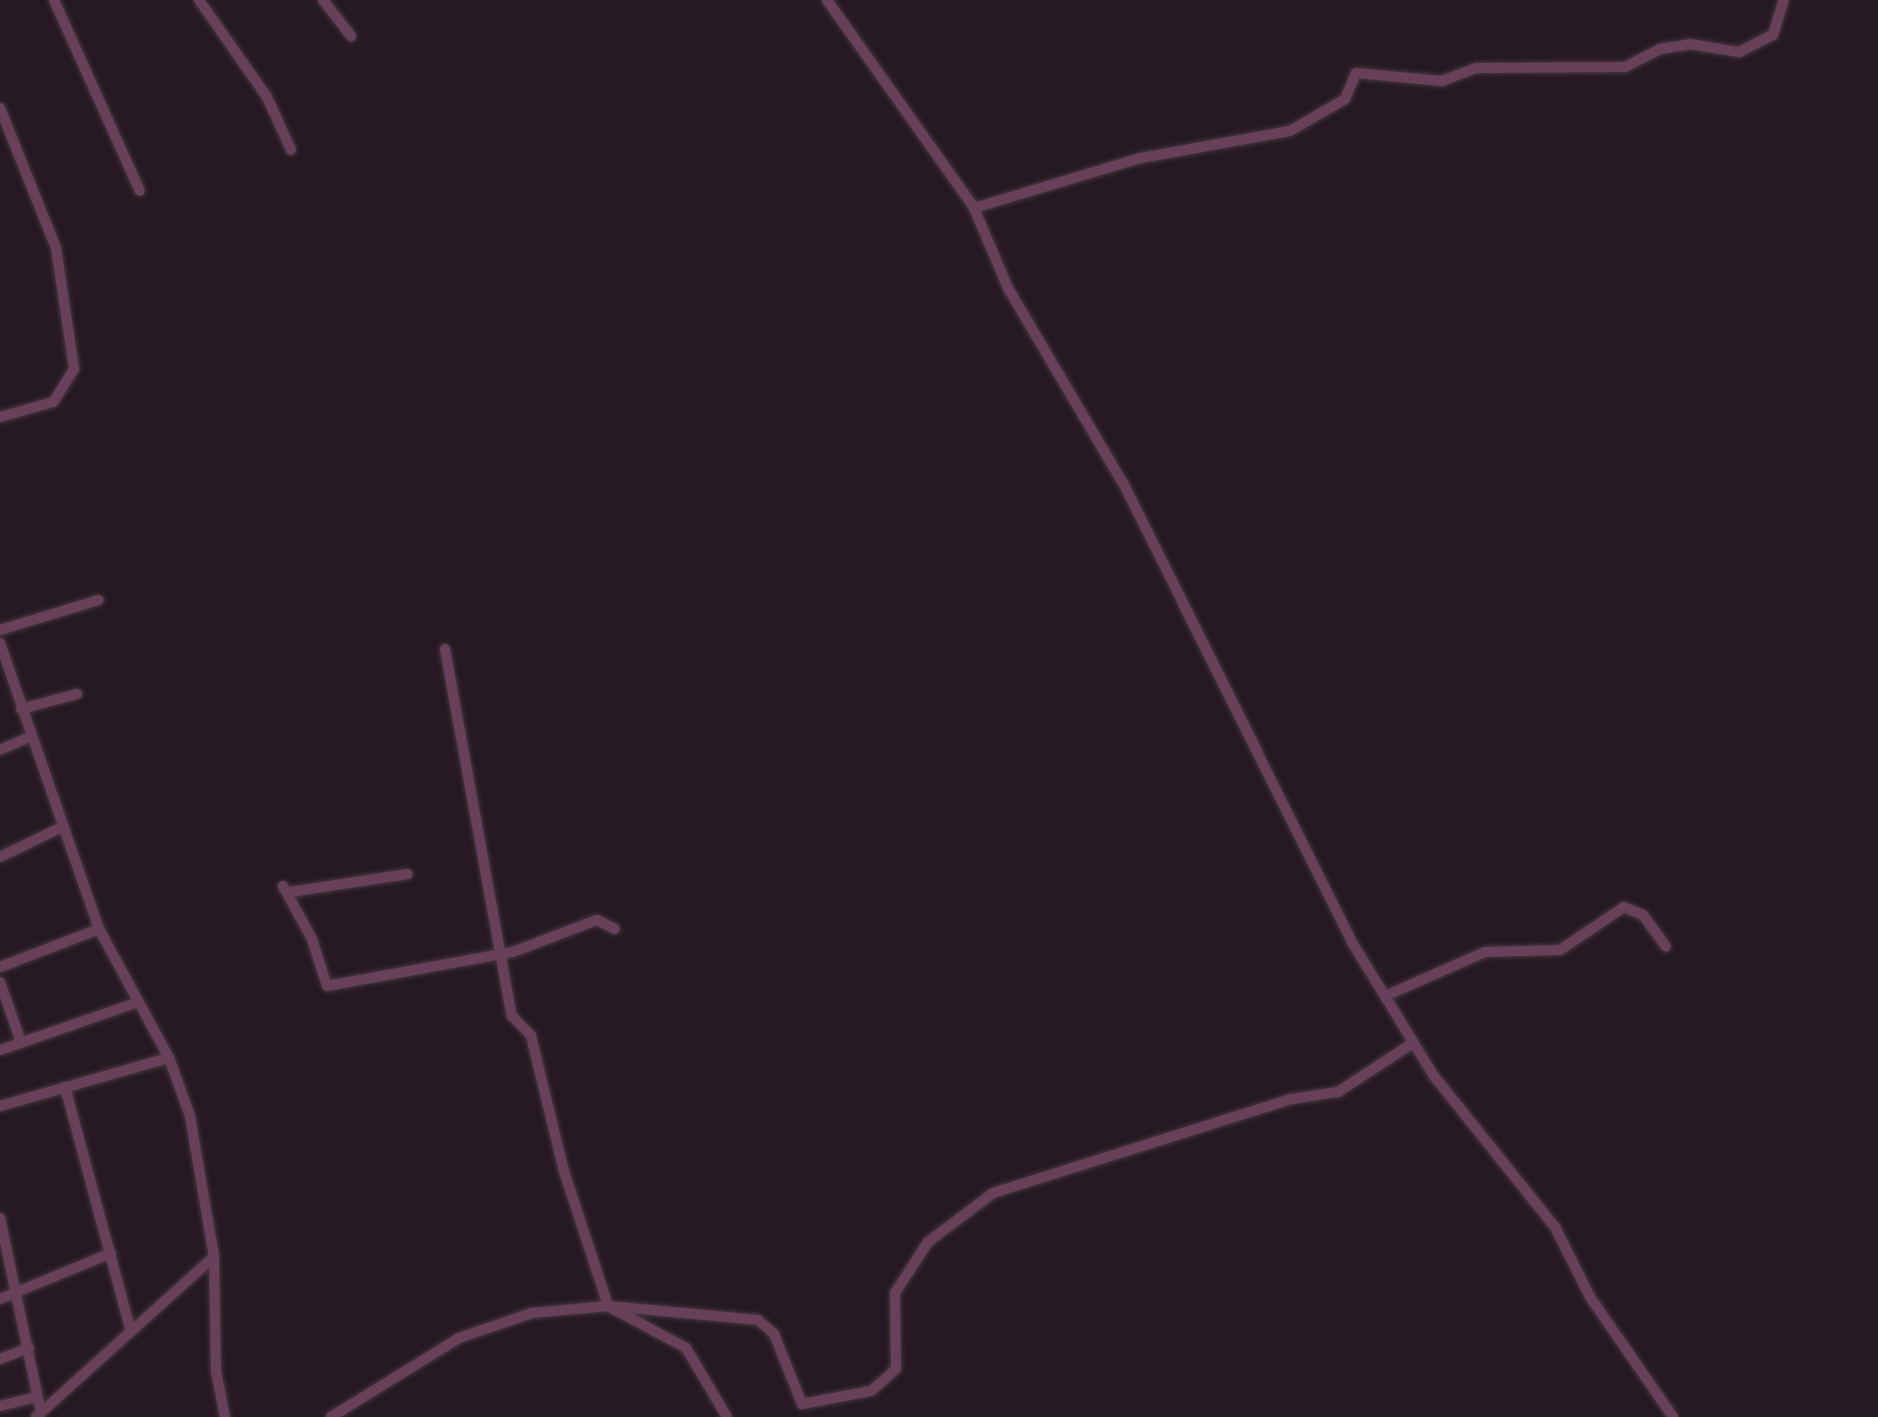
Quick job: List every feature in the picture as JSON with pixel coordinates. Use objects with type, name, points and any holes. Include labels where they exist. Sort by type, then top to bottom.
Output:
[{"type":"street","points":[[54,0],[140,190]]},
{"type":"street","points":[[199,0],[266,97],[291,150]]},
{"type":"street","points":[[322,0],[351,36]]},
{"type":"street","points":[[827,0],[974,208],[1008,288],[1125,487],[1353,944],[1414,1043],[1556,1227],[1590,1297],[1673,1417]]},
{"type":"street","points":[[974,208],[1141,158],[1290,130],[1345,100],[1356,73],[1442,81],[1476,68],[1625,66],[1660,49],[1690,44],[1738,52],[1773,35],[1784,0]]},
{"type":"street","points":[[0,108],[56,248],[74,370],[52,402],[0,417]]},
{"type":"street","points":[[0,630],[100,600]]},
{"type":"street","points":[[0,643],[99,928],[170,1058],[190,1116],[214,1256],[216,1372],[225,1417]]},
{"type":"street","points":[[445,648],[497,954],[512,1016],[531,1036],[564,1171],[608,1306],[686,1348],[727,1417]]},
{"type":"street","points":[[21,709],[77,694]]},
{"type":"street","points":[[0,750],[32,736]]},
{"type":"street","points":[[0,856],[64,826]]},
{"type":"street","points":[[408,874],[287,889],[327,986],[497,954],[596,920],[615,929]]},
{"type":"street","points":[[1385,996],[1485,952],[1560,950],[1624,907],[1643,915],[1666,947]]},
{"type":"street","points":[[0,967],[99,928]]},
{"type":"street","points":[[0,982],[22,1042]]},
{"type":"street","points":[[0,1050],[139,1002]]},
{"type":"street","points":[[331,1417],[345,1413],[459,1338],[532,1313],[608,1306],[758,1320],[774,1334],[797,1398],[809,1411],[871,1391],[896,1369],[895,1293],[928,1242],[993,1193],[1292,1099],[1338,1092],[1414,1043]]},
{"type":"street","points":[[0,1106],[170,1058]]},
{"type":"street","points":[[65,1086],[131,1331]]},
{"type":"street","points":[[0,1218],[18,1288],[38,1415]]},
{"type":"street","points":[[0,1299],[18,1288],[111,1253]]},
{"type":"street","points":[[38,1415],[214,1256]]},
{"type":"street","points":[[0,1358],[28,1348]]},
{"type":"street","points":[[0,1406],[37,1397]]}]
